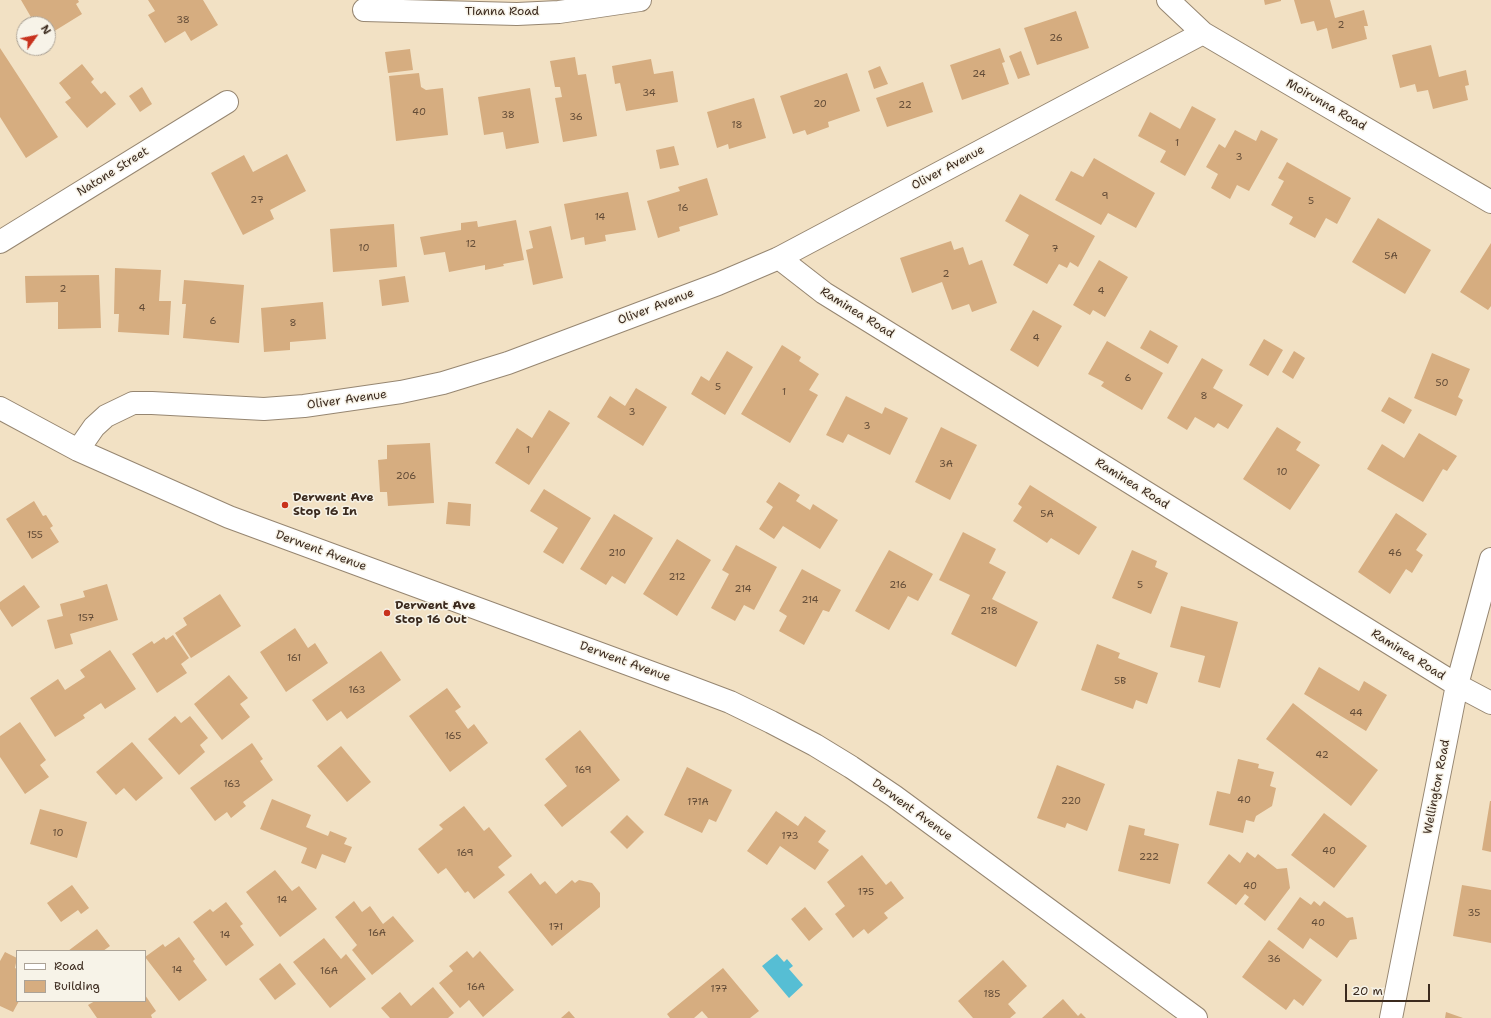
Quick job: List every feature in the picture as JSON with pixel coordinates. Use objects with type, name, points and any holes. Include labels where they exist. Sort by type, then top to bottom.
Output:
[{"type":"street","name":"Tianna Road","points":[[364,10],[517,14],[559,12],[640,0]]},
{"type":"street","name":"Moirunna Road","points":[[1168,0],[1203,33],[1491,202]]},
{"type":"street","name":"Oliver Avenue","points":[[78,450],[94,427],[106,416],[133,403],[264,409],[304,406],[401,392],[443,383],[508,363],[718,284],[779,258],[1203,33]]},
{"type":"street","name":"Natone Street","points":[[0,242],[227,102]]},
{"type":"street","name":"Raminea Road","points":[[779,258],[824,293],[1457,685],[1491,703]]},
{"type":"street","name":"Derwent Avenue","points":[[0,408],[78,450],[229,517],[730,702],[771,722],[821,748],[888,792],[1196,1018]]},
{"type":"street","name":"Wellington Road","points":[[1390,1018],[1457,685],[1491,559]]},
{"type":"water","points":[[777,954],[784,962],[787,959],[793,966],[789,969],[803,985],[789,998],[762,966]]},
{"type":"building","points":[[21,0],[78,0],[79,2],[76,4],[82,14],[56,30],[56,16],[30,16]]},
{"type":"building","points":[[148,0],[203,0],[218,25],[191,41],[185,31],[165,43],[148,15],[155,11]]},
{"type":"building","points":[[1264,0],[1281,0],[1281,1],[1265,5]]},
{"type":"building","points":[[1294,0],[1330,0],[1335,18],[1364,10],[1368,26],[1364,26],[1367,39],[1332,49],[1327,28],[1317,31],[1314,21],[1301,24]]},
{"type":"building","points":[[1076,11],[1089,48],[1037,65],[1024,28]]},
{"type":"building","points":[[1431,45],[1439,77],[1466,70],[1469,85],[1465,86],[1468,100],[1433,109],[1428,90],[1417,92],[1415,84],[1400,88],[1392,55]]},
{"type":"building","points":[[0,48],[58,137],[26,158],[0,117]]},
{"type":"building","points":[[1000,48],[1005,62],[1002,63],[1009,84],[962,100],[950,65]]},
{"type":"building","points":[[410,49],[413,70],[388,73],[385,52]]},
{"type":"building","points":[[1021,51],[1030,75],[1018,79],[1009,56]]},
{"type":"building","points":[[575,57],[578,75],[586,74],[597,136],[563,142],[555,98],[562,97],[560,87],[555,87],[550,61]]},
{"type":"building","points":[[651,59],[654,74],[673,71],[678,102],[626,111],[620,83],[615,84],[612,66]]},
{"type":"building","points":[[82,64],[94,79],[91,82],[101,94],[105,91],[116,104],[87,128],[65,102],[71,98],[59,83]]},
{"type":"building","points":[[880,66],[888,84],[874,89],[868,71]]},
{"type":"building","points":[[419,73],[421,87],[426,90],[443,88],[448,135],[396,141],[389,76]]},
{"type":"building","points":[[847,73],[860,111],[828,122],[829,127],[807,135],[805,130],[793,134],[780,96]]},
{"type":"building","points":[[923,82],[933,112],[887,127],[876,98]]},
{"type":"building","points":[[142,87],[152,104],[140,112],[129,96]]},
{"type":"building","points":[[530,88],[539,143],[506,149],[503,132],[484,135],[478,97]]},
{"type":"building","points":[[754,98],[766,138],[729,149],[728,144],[717,148],[707,112]]},
{"type":"building","points":[[1192,106],[1216,119],[1185,176],[1160,162],[1166,151],[1138,136],[1150,112],[1180,129]]},
{"type":"building","points":[[1235,130],[1256,141],[1261,130],[1278,139],[1249,191],[1237,185],[1230,199],[1211,188],[1218,174],[1206,167],[1219,144],[1225,148]]},
{"type":"building","points":[[674,146],[679,165],[660,169],[656,150]]},
{"type":"building","points":[[287,154],[306,191],[270,210],[274,219],[243,235],[211,173],[244,155],[253,172]]},
{"type":"building","points":[[1094,158],[1155,193],[1136,228],[1108,213],[1101,225],[1055,200],[1071,171],[1083,177]]},
{"type":"building","points":[[1287,162],[1351,198],[1337,224],[1326,218],[1315,238],[1289,224],[1293,217],[1271,205],[1284,181],[1278,178]]},
{"type":"building","points":[[707,178],[718,215],[679,227],[680,231],[658,238],[647,201],[680,191],[678,187]]},
{"type":"building","points":[[628,192],[636,230],[605,235],[606,241],[585,245],[584,237],[571,240],[564,204]]},
{"type":"building","points":[[1020,194],[1095,236],[1078,267],[1070,262],[1067,268],[1059,264],[1047,284],[1013,265],[1029,235],[1005,221]]},
{"type":"building","points":[[1378,218],[1431,250],[1405,294],[1352,262]]},
{"type":"building","points":[[516,220],[524,260],[503,264],[504,266],[485,270],[485,265],[449,272],[445,252],[424,255],[420,237],[461,230],[461,223],[477,221],[478,227]]},
{"type":"building","points":[[394,224],[397,267],[333,272],[330,229]]},
{"type":"building","points":[[551,226],[563,278],[533,285],[526,250],[533,248],[529,231]]},
{"type":"building","points":[[951,241],[954,250],[963,247],[969,265],[982,260],[997,303],[972,312],[969,304],[952,310],[942,282],[912,293],[900,258]]},
{"type":"building","points":[[1491,243],[1491,306],[1488,310],[1460,292]]},
{"type":"building","points":[[1099,260],[1128,277],[1105,317],[1093,310],[1090,315],[1073,305]]},
{"type":"building","points":[[115,268],[161,270],[159,301],[171,301],[169,335],[118,332],[119,314],[114,314]]},
{"type":"building","points":[[99,275],[101,328],[58,329],[58,302],[26,303],[25,276]]},
{"type":"building","points":[[405,276],[409,302],[382,306],[379,280]]},
{"type":"building","points":[[184,280],[244,285],[239,343],[183,338],[186,304],[182,304]]},
{"type":"building","points":[[323,302],[326,339],[290,342],[290,350],[264,352],[261,308]]},
{"type":"building","points":[[1033,310],[1062,326],[1038,367],[1010,350]]},
{"type":"building","points":[[1150,330],[1178,346],[1168,364],[1140,348]]},
{"type":"building","points":[[1264,339],[1283,350],[1268,376],[1249,365]]},
{"type":"building","points":[[1107,341],[1163,373],[1142,410],[1101,386],[1104,382],[1088,374]]},
{"type":"building","points":[[782,345],[801,357],[799,361],[819,374],[809,390],[818,395],[790,443],[741,414]]},
{"type":"building","points":[[727,351],[753,367],[725,415],[691,394],[701,376],[709,381]]},
{"type":"building","points":[[1294,351],[1305,358],[1293,379],[1282,372]]},
{"type":"building","points":[[1432,353],[1470,369],[1458,397],[1463,400],[1456,416],[1414,398]]},
{"type":"building","points":[[1202,358],[1223,370],[1213,388],[1243,405],[1228,429],[1218,423],[1214,428],[1195,417],[1187,430],[1167,418]]},
{"type":"building","points":[[636,388],[667,407],[643,446],[597,417],[610,396],[625,406]]},
{"type":"building","points":[[846,396],[882,414],[885,407],[908,418],[890,455],[848,434],[843,443],[826,435]]},
{"type":"building","points":[[1389,397],[1412,410],[1404,424],[1381,411]]},
{"type":"building","points":[[549,410],[570,423],[529,485],[495,463],[517,428],[532,438]]},
{"type":"building","points":[[941,427],[977,445],[950,500],[915,482]]},
{"type":"building","points":[[1277,427],[1301,442],[1296,450],[1320,465],[1290,510],[1243,479]]},
{"type":"building","points":[[1419,433],[1457,456],[1447,471],[1443,469],[1423,502],[1367,469],[1382,444],[1404,458]]},
{"type":"building","points":[[430,443],[434,503],[388,506],[387,492],[380,492],[378,460],[387,459],[387,445]]},
{"type":"building","points":[[779,482],[800,495],[796,501],[810,510],[813,504],[838,520],[820,549],[783,526],[774,539],[759,529],[773,507],[766,502]]},
{"type":"building","points":[[1030,485],[1097,527],[1079,555],[1051,538],[1047,543],[1013,521],[1022,507],[1018,504]]},
{"type":"building","points":[[544,489],[591,518],[563,564],[543,552],[558,528],[530,511]]},
{"type":"building","points":[[34,501],[43,516],[46,515],[53,526],[50,528],[59,542],[32,559],[6,519]]},
{"type":"building","points":[[448,502],[471,504],[470,526],[446,524]]},
{"type":"building","points":[[1396,513],[1427,534],[1416,550],[1423,555],[1412,573],[1406,569],[1390,594],[1358,572]]},
{"type":"building","points":[[614,514],[653,538],[625,584],[612,576],[606,585],[580,569]]},
{"type":"building","points":[[963,532],[996,549],[989,563],[1006,572],[992,599],[1038,622],[1016,667],[951,634],[970,595],[939,580]]},
{"type":"building","points":[[677,539],[711,560],[677,616],[643,594]]},
{"type":"building","points":[[736,545],[777,567],[754,610],[744,605],[735,621],[711,608],[729,574],[722,570]]},
{"type":"building","points":[[889,550],[933,574],[918,601],[908,596],[889,630],[855,611]]},
{"type":"building","points":[[1132,550],[1157,561],[1155,567],[1168,573],[1151,614],[1112,598]]},
{"type":"building","points":[[802,569],[841,590],[829,612],[823,610],[804,645],[779,631],[787,616],[779,611]]},
{"type":"building","points":[[107,584],[118,620],[70,634],[73,644],[55,649],[47,620],[63,616],[60,604],[85,597],[83,591]]},
{"type":"building","points":[[24,585],[40,607],[12,627],[0,609],[0,602]]},
{"type":"building","points":[[220,594],[241,626],[191,658],[175,633],[187,625],[183,618]]},
{"type":"building","points":[[1181,606],[1238,622],[1220,688],[1198,682],[1205,656],[1170,647]]},
{"type":"building","points":[[295,628],[308,648],[315,643],[328,663],[286,692],[260,652]]},
{"type":"building","points":[[173,635],[189,658],[181,664],[187,673],[157,693],[132,654],[152,641],[154,644],[164,637],[166,640]]},
{"type":"building","points":[[1097,644],[1120,653],[1118,658],[1158,673],[1147,704],[1136,700],[1133,709],[1081,690]]},
{"type":"building","points":[[110,650],[136,689],[105,709],[101,703],[83,715],[85,718],[55,737],[30,698],[58,679],[65,690],[85,677],[80,670]]},
{"type":"building","points":[[381,651],[401,680],[347,719],[341,711],[327,721],[312,700]]},
{"type":"building","points":[[1319,667],[1359,691],[1364,681],[1387,695],[1366,731],[1304,694]]},
{"type":"building","points":[[229,675],[248,698],[240,704],[250,717],[222,740],[194,704]]},
{"type":"building","points":[[447,688],[461,707],[455,711],[468,729],[474,724],[488,743],[450,772],[409,716]]},
{"type":"building","points":[[1293,703],[1378,770],[1351,806],[1266,739]]},
{"type":"building","points":[[175,716],[181,723],[190,716],[208,738],[200,745],[205,752],[179,775],[148,739]]},
{"type":"building","points":[[20,722],[46,760],[40,765],[49,777],[25,794],[0,757],[0,736]]},
{"type":"building","points":[[580,730],[620,780],[562,827],[544,805],[567,786],[545,759]]},
{"type":"building","points":[[132,742],[163,778],[136,801],[124,788],[116,795],[96,772]]},
{"type":"building","points":[[252,743],[263,759],[260,761],[273,780],[243,802],[246,806],[231,818],[227,812],[215,821],[190,788]]},
{"type":"building","points":[[341,746],[371,782],[347,802],[317,766]]},
{"type":"building","points":[[1238,759],[1259,764],[1258,768],[1274,772],[1270,786],[1276,788],[1272,806],[1256,816],[1254,822],[1246,820],[1243,833],[1209,825],[1217,791],[1230,794]]},
{"type":"building","points":[[1057,765],[1105,784],[1087,831],[1067,823],[1065,828],[1037,818]]},
{"type":"building","points":[[687,767],[732,790],[716,822],[709,819],[702,833],[664,815]]},
{"type":"building","points":[[272,799],[311,815],[306,827],[328,836],[330,831],[347,838],[344,844],[352,847],[345,863],[322,854],[316,869],[301,863],[307,848],[260,829]]},
{"type":"building","points":[[1491,801],[1491,852],[1482,850]]},
{"type":"building","points":[[464,806],[484,831],[489,827],[512,856],[498,867],[505,875],[474,899],[468,891],[465,893],[446,868],[438,874],[418,849],[443,829],[439,825]]},
{"type":"building","points":[[40,809],[87,822],[77,858],[30,844]]},
{"type":"building","points":[[776,811],[798,826],[805,816],[826,831],[818,842],[829,850],[815,870],[780,846],[767,865],[747,851]]},
{"type":"building","points":[[1324,813],[1367,846],[1334,888],[1291,855]]},
{"type":"building","points":[[627,815],[644,832],[627,849],[610,832]]},
{"type":"building","points":[[1129,825],[1145,829],[1144,835],[1179,844],[1170,884],[1118,871]]},
{"type":"building","points":[[1247,852],[1255,858],[1258,854],[1277,869],[1287,868],[1290,888],[1265,921],[1244,904],[1249,897],[1245,894],[1236,905],[1207,883],[1229,854],[1240,863]]},
{"type":"building","points":[[862,855],[886,885],[891,881],[904,898],[884,913],[888,918],[868,934],[864,929],[853,938],[835,914],[845,906],[827,882]]},
{"type":"building","points":[[275,870],[292,891],[299,886],[317,909],[280,937],[246,892]]},
{"type":"building","points":[[531,873],[540,885],[545,881],[556,894],[572,880],[575,883],[579,880],[592,883],[600,893],[600,907],[552,946],[508,892]]},
{"type":"building","points":[[72,885],[89,908],[81,914],[78,910],[61,922],[47,903]]},
{"type":"building","points":[[1462,885],[1491,890],[1491,943],[1453,936]]},
{"type":"building","points":[[1300,897],[1311,905],[1314,901],[1320,906],[1324,901],[1347,918],[1353,917],[1357,939],[1350,940],[1337,958],[1310,938],[1303,949],[1277,929]]},
{"type":"building","points":[[354,901],[362,912],[370,906],[383,924],[393,916],[414,941],[372,975],[352,950],[357,945],[335,917]]},
{"type":"building","points":[[226,902],[243,924],[240,926],[254,945],[226,966],[193,922],[210,909],[213,912]]},
{"type":"building","points":[[805,907],[823,929],[809,941],[791,919]]},
{"type":"building","points":[[97,929],[110,946],[104,950],[69,950]]},
{"type":"building","points":[[179,937],[195,959],[193,961],[207,980],[179,1001],[146,958],[146,956],[163,944],[165,947]]},
{"type":"building","points":[[324,938],[341,959],[346,954],[366,979],[330,1008],[293,962]]},
{"type":"building","points":[[1269,940],[1322,980],[1303,1006],[1294,999],[1286,1010],[1242,977]]},
{"type":"building","points":[[467,951],[473,958],[480,951],[514,990],[483,1017],[469,1000],[460,1008],[439,983],[453,971],[449,966]]},
{"type":"building","points":[[5,952],[16,958],[16,1002],[18,1002],[13,1012],[0,1006],[0,961]]},
{"type":"building","points":[[1003,960],[1027,986],[1008,1004],[1016,1013],[1010,1018],[973,1018],[958,1001]]},
{"type":"building","points":[[280,963],[296,984],[275,1000],[259,979]]},
{"type":"building","points":[[723,968],[759,1011],[750,1018],[708,1018],[702,1011],[694,1018],[670,1018],[667,1014]]},
{"type":"building","points":[[433,987],[454,1013],[448,1018],[390,1018],[381,1008],[400,992],[411,1006]]},
{"type":"building","points":[[146,996],[156,1011],[151,1015],[152,1018],[97,1018],[88,1005],[93,1002],[146,1002]]},
{"type":"building","points":[[1063,999],[1078,1016],[1081,1013],[1086,1018],[1042,1018]]},
{"type":"building","points":[[569,1011],[575,1018],[561,1018]]},
{"type":"building","points":[[1446,1012],[1463,1018],[1445,1018]]},
{"type":"place","name":"Derwent Ave Stop 16 In","points":[[285,505]]},
{"type":"place","name":"Derwent Ave Stop 16 Out","points":[[387,613]]}]
